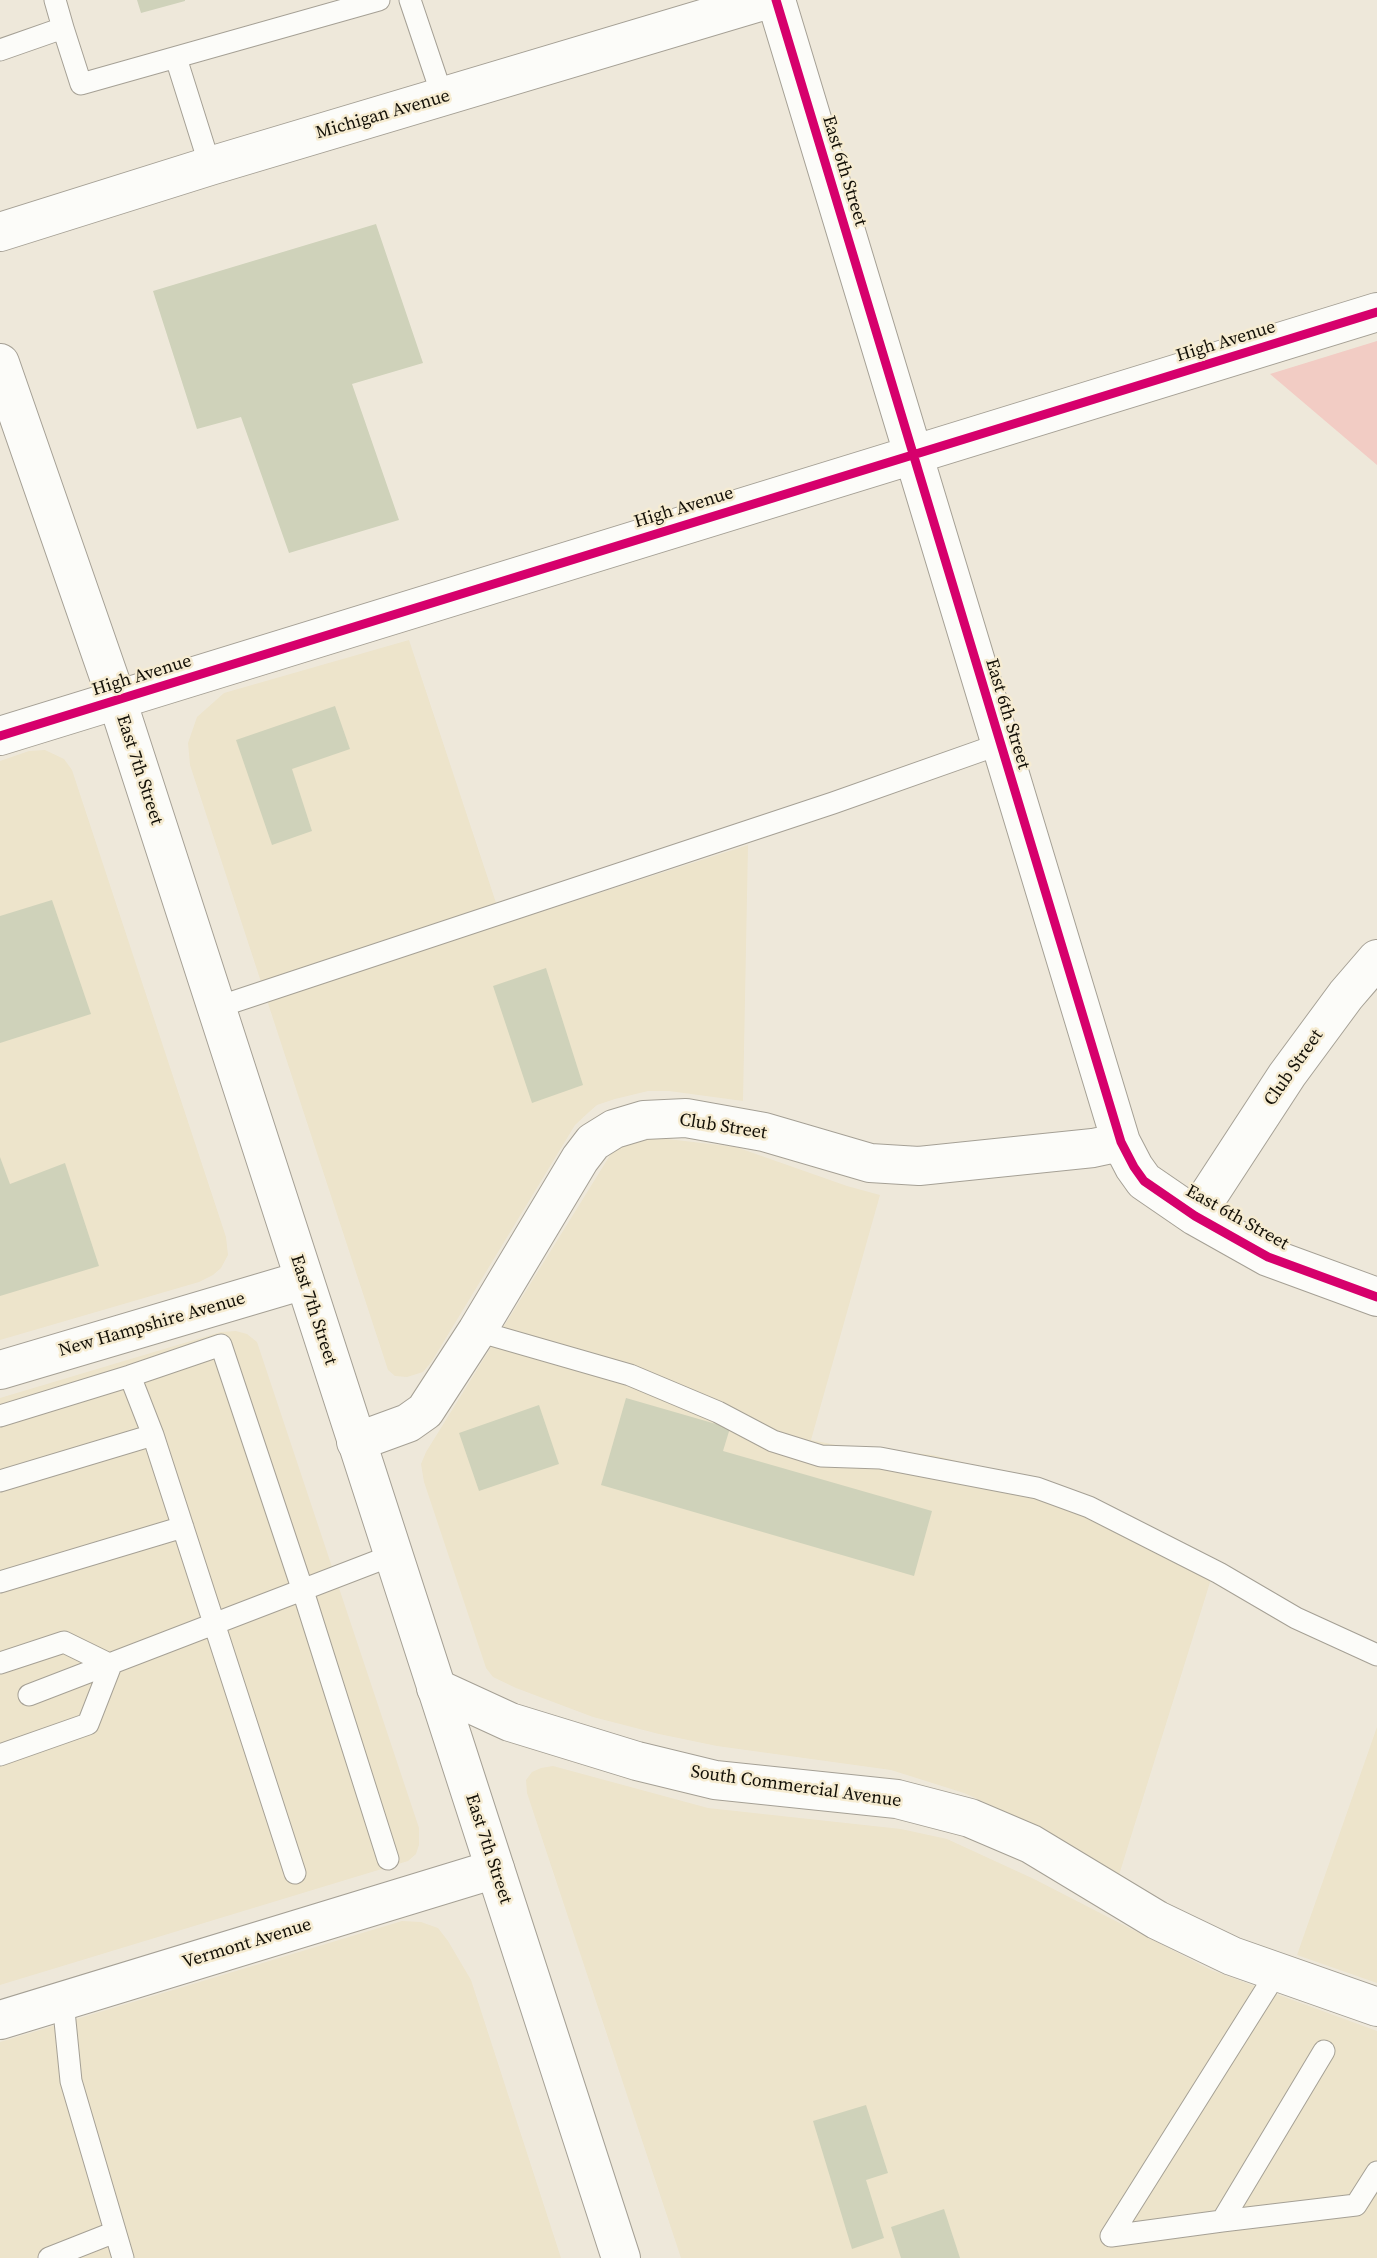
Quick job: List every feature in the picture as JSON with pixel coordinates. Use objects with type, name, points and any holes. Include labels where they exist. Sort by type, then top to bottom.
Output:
[{"type":"street","name":"Michigan Avenue","points":[[0,232],[210,166],[765,0]]},
{"type":"street","name":"East 6th Street","points":[[776,0],[1121,1142],[1144,1181],[1195,1216],[1268,1257],[1377,1297]]},
{"type":"street","name":"High Avenue","points":[[0,736],[1377,312]]},
{"type":"street","name":"East 7th Street","points":[[0,363],[117,700],[621,2258]]},
{"type":"street","name":"Club Street","points":[[1195,1216],[1287,1075],[1346,995],[1377,959]]},
{"type":"street","name":"Club Street","points":[[356,1442],[408,1423],[425,1411],[477,1331],[580,1159],[593,1142],[614,1129],[644,1120],[686,1118],[764,1132],[870,1163],[919,1166],[1093,1148],[1121,1142]]},
{"type":"street","name":"New Hampshire Avenue","points":[[0,1370],[304,1280]]},
{"type":"street","name":"South Commercial Avenue","points":[[436,1688],[510,1722],[637,1761],[715,1780],[897,1798],[970,1818],[1031,1844],[1157,1920],[1232,1956],[1377,2007]]},
{"type":"street","name":"Vermont Avenue","points":[[0,2020],[495,1869]]},
{"type":"lane","points":[[55,0],[81,84],[379,0]]},
{"type":"lane","points":[[410,0],[443,98]]},
{"type":"lane","points":[[0,50],[64,28]]},
{"type":"lane","points":[[176,58],[210,166]]},
{"type":"lane","points":[[215,1008],[833,803],[1000,744]]},
{"type":"lane","points":[[477,1331],[631,1374],[718,1412],[773,1441],[821,1456],[880,1458],[1037,1488],[1089,1507],[1219,1573],[1296,1618],[1377,1655]]},
{"type":"lane","points":[[0,1416],[221,1345],[388,1859]]},
{"type":"lane","points":[[130,1376],[153,1435],[295,1873]]},
{"type":"lane","points":[[0,1481],[153,1435]]},
{"type":"lane","points":[[0,1582],[183,1527]]},
{"type":"lane","points":[[29,1695],[393,1555]]},
{"type":"lane","points":[[0,1663],[64,1642],[111,1665]]},
{"type":"lane","points":[[0,1755],[88,1724],[111,1665]]},
{"type":"lane","points":[[1277,1972],[1111,2236],[1377,2203]]},
{"type":"lane","points":[[63,2001],[71,2081],[123,2258]]},
{"type":"lane","points":[[1222,2221],[1324,2051]]},
{"type":"lane","points":[[1356,2205],[1377,2172]]},
{"type":"lane","points":[[49,2258],[115,2232]]},
{"type":"shaded area","points":[[1377,341],[1377,465],[1270,374]]},
{"type":"shaded area","points":[[409,640],[503,924],[748,845],[743,1101],[669,1091],[648,1091],[597,1105],[575,1125],[432,1361],[423,1372],[407,1377],[395,1376],[388,1370],[190,765],[188,743],[197,717],[224,693]]},
{"type":"shaded area","points":[[45,750],[64,759],[72,770],[226,1237],[228,1255],[221,1268],[199,1282],[0,1340],[0,761],[29,751]]},
{"type":"shaded area","points":[[659,1138],[736,1147],[880,1195],[811,1440],[841,1446],[933,1455],[1002,1472],[1216,1563],[1119,1875],[997,1808],[964,1793],[891,1770],[717,1746],[593,1717],[516,1688],[493,1677],[486,1668],[424,1482],[421,1464],[612,1152],[635,1139]]},
{"type":"shaded area","points":[[236,1331],[247,1334],[257,1342],[419,1828],[416,1854],[408,1861],[0,1985],[0,1398],[221,1332]]},
{"type":"shaded area","points":[[1377,1727],[1377,1983],[1297,1955]]},
{"type":"shaded area","points":[[553,1766],[708,1808],[901,1829],[947,1839],[1034,1879],[1211,1970],[1377,2031],[1377,2258],[681,2258],[527,1793],[526,1780],[532,1772]]},
{"type":"shaded area","points":[[402,1921],[421,1922],[438,1928],[471,1980],[561,2258],[0,2258],[0,2042]]},
{"type":"building","points":[[137,0],[185,0],[185,1],[141,13]]},
{"type":"building","points":[[376,224],[423,363],[352,384],[399,520],[289,553],[241,417],[197,429],[153,291]]},
{"type":"building","points":[[335,706],[350,749],[292,769],[312,831],[272,845],[236,740]]},
{"type":"building","points":[[52,900],[91,1014],[0,1043],[0,916]]},
{"type":"building","points":[[546,968],[583,1085],[532,1103],[493,986]]},
{"type":"building","points":[[0,1157],[10,1184],[65,1163],[99,1266],[0,1296]]},
{"type":"building","points":[[626,1398],[730,1428],[723,1451],[932,1511],[914,1576],[601,1485]]},
{"type":"building","points":[[539,1405],[559,1464],[479,1491],[459,1433]]},
{"type":"building","points":[[866,2105],[888,2173],[866,2180],[884,2238],[852,2249],[813,2121]]},
{"type":"building","points":[[944,2209],[960,2258],[901,2258],[891,2227]]},
{"type":"cycle path","points":[[776,0],[1121,1142],[1144,1181],[1195,1216],[1268,1257],[1377,1297]]},
{"type":"cycle path","points":[[0,736],[1377,312]]}]
